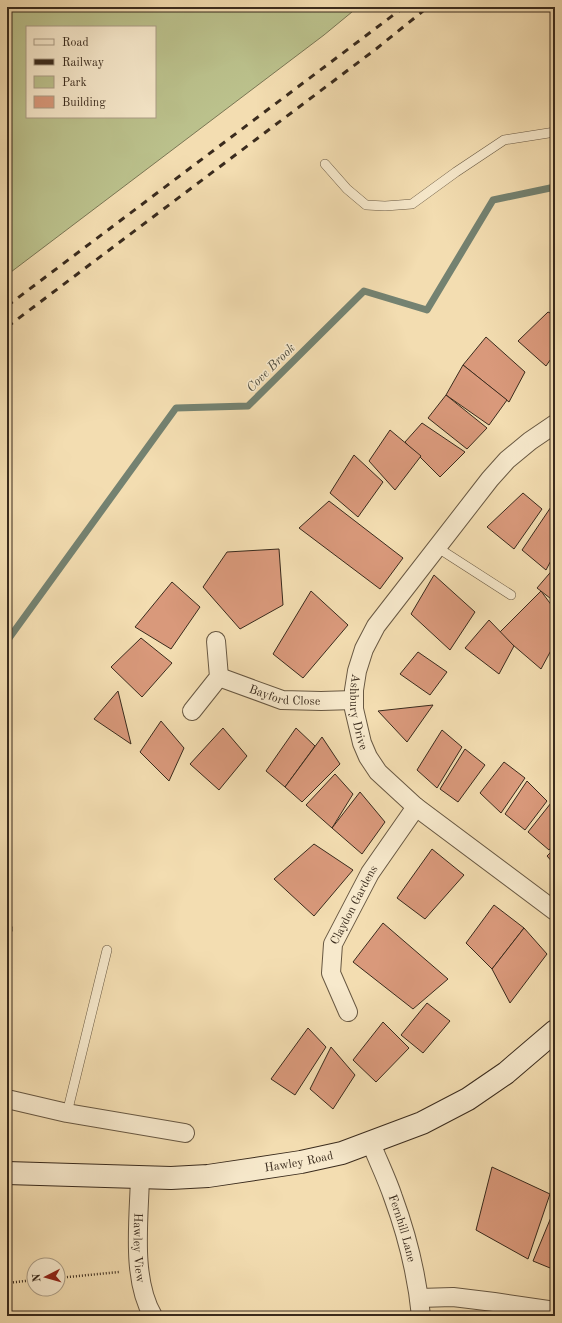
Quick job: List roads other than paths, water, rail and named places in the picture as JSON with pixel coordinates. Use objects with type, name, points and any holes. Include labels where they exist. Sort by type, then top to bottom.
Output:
[{"type":"main road","name":"Hawley Road","points":[[7,1173],[171,1178],[198,1177],[248,1171],[342,1153],[422,1123],[468,1099],[506,1073],[555,1031]]},
{"type":"street","name":"Ashbury Drive","points":[[555,424],[530,441],[507,460],[490,479],[376,626],[364,649],[357,671],[354,700],[354,709],[358,726],[368,758],[378,772],[416,807],[555,911]]},
{"type":"street","points":[[192,711],[219,677],[216,641]]},
{"type":"street","name":"Bayford Close","points":[[219,677],[282,700],[354,700]]},
{"type":"street","name":"Claydon Gardens","points":[[348,1012],[330,973],[333,944],[370,873],[416,807]]},
{"type":"street","points":[[7,1099],[67,1113],[185,1133]]},
{"type":"street","name":"Fernhill Lane","points":[[371,1143],[393,1197],[402,1224],[410,1252],[421,1316]]},
{"type":"street","name":"Hawley View","points":[[140,1177],[138,1242],[141,1281],[148,1308],[153,1316]]},
{"type":"street","points":[[419,1298],[453,1298],[555,1311]]},
{"type":"lane","points":[[325,164],[347,189],[366,205],[385,206],[412,204],[504,140],[555,132]]},
{"type":"lane","points":[[438,548],[511,596]]},
{"type":"lane","points":[[67,1113],[107,950]]},
{"type":"waterway","name":"Cove Brook","points":[[7,641],[176,408],[248,406],[364,291],[427,310],[493,200],[555,187]]},
{"type":"railway","points":[[7,306],[404,7]]},
{"type":"railway","points":[[7,327],[376,49],[428,7]]}]
